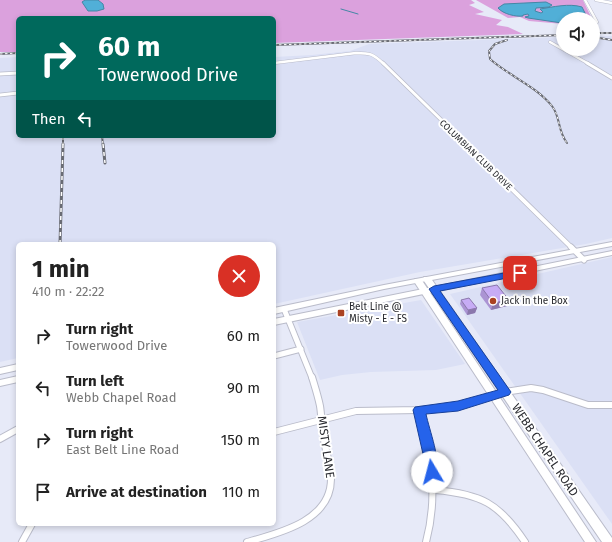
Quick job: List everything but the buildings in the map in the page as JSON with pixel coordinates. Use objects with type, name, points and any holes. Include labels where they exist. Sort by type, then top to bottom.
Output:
[{"type":"main road","points":[[276,311],[428,279],[612,244]]},
{"type":"main road","points":[[276,322],[584,260],[612,253]]},
{"type":"main road","name":"WEBB CHAPEL ROAD","points":[[428,279],[608,542]]},
{"type":"main road","name":"WEBB CHAPEL ROAD","points":[[418,281],[423,291],[592,542]]},
{"type":"main road","points":[[444,321],[454,319]]},
{"type":"main road","points":[[0,371],[16,367]]},
{"type":"main road","points":[[0,383],[16,379]]},
{"type":"street","points":[[585,0],[591,12]]},
{"type":"street","points":[[596,0],[612,3]]},
{"type":"street","points":[[550,42],[612,78]]},
{"type":"street","name":"COLUMBIAN CLUB DRIVE","points":[[276,63],[368,53],[374,55],[584,260]]},
{"type":"street","points":[[0,74],[16,73]]},
{"type":"street","points":[[0,95],[16,93]]},
{"type":"street","name":"MISTY LANE","points":[[247,542],[297,524],[316,512],[324,502],[332,479],[324,441],[319,402],[301,349],[284,309]]},
{"type":"street","points":[[276,355],[301,349]]},
{"type":"street","points":[[276,431],[356,411],[419,410],[458,406],[506,392],[531,388],[543,390],[588,405],[612,405]]},
{"type":"street","points":[[419,410],[430,454],[435,490],[433,516],[426,542]]},
{"type":"street","points":[[0,440],[16,430]]},
{"type":"street","points":[[435,490],[462,492],[494,506],[511,523],[525,542]]},
{"type":"street","points":[[22,542],[31,526]]},
{"type":"shaded area","points":[[0,0],[471,0],[475,3],[469,5],[484,12],[475,14],[502,20],[496,25],[508,27],[523,34],[276,43],[276,16],[16,16],[16,52],[0,52]]},
{"type":"shaded area","points":[[476,0],[583,0],[589,12],[556,12],[556,23],[529,21],[520,17],[508,18]]},
{"type":"shaded area","points":[[600,36],[612,36],[612,238],[586,244],[420,272],[276,304],[276,242],[16,242],[16,358],[0,362],[0,58],[16,57],[16,138],[276,138],[276,57],[350,51],[369,44],[556,37],[556,56],[600,56]]},
{"type":"shaded area","points":[[612,257],[612,524],[450,294]]},
{"type":"shaded area","points":[[421,300],[465,364],[436,370],[371,372],[342,375],[320,380],[297,322]]},
{"type":"water","points":[[85,0],[98,0],[103,4],[104,9],[88,11],[82,2]]},
{"type":"water","points":[[546,2],[552,5],[549,7],[536,8],[535,11],[541,13],[543,12],[540,9],[572,5],[582,7],[584,12],[556,12],[556,22],[525,17],[529,16],[528,14],[520,16],[503,12],[498,8],[504,4]]},
{"type":"waterway","points":[[341,9],[358,14]]},
{"type":"railway","points":[[600,33],[612,33]]},
{"type":"railway","points":[[276,45],[556,35]]},
{"type":"railway","points":[[600,38],[612,40]]},
{"type":"railway","points":[[507,40],[495,44],[489,51],[490,59],[546,99],[557,115],[562,133],[567,143]]},
{"type":"railway","points":[[0,54],[16,53]]},
{"type":"railway","points":[[63,138],[63,144]]},
{"type":"railway","points":[[102,138],[103,145]]},
{"type":"railway","points":[[60,242],[63,144]]},
{"type":"railway","points":[[103,144],[105,163]]},
{"type":"place","name":"Jack in the Box","points":[[493,301]]},
{"type":"place","name":"Belt Line @ Misty - E - FS","points":[[341,313]]},
{"type":"route","points":[[432,472],[430,454],[419,410],[458,406],[506,392],[434,289],[520,273]]}]
